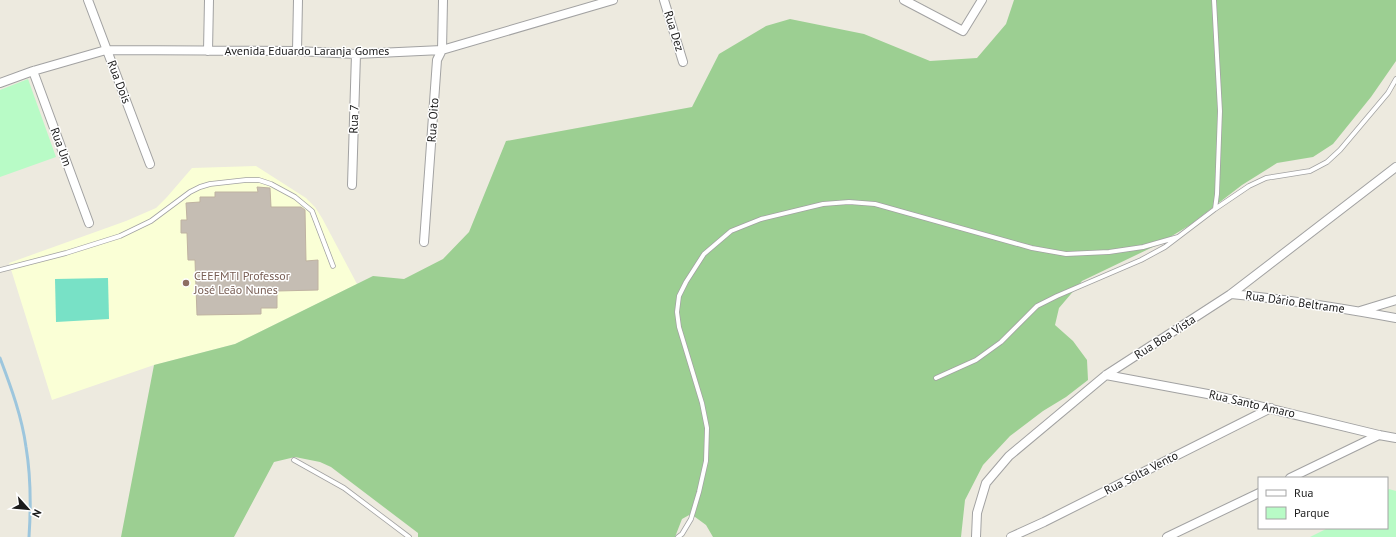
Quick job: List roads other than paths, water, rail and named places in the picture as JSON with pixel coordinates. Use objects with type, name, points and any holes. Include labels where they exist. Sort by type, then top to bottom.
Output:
[{"type":"street","name":"Rua Dois","points":[[88,0],[150,164]]},
{"type":"street","points":[[208,51],[209,0]]},
{"type":"street","points":[[297,51],[298,0]]},
{"type":"street","name":"Rua Oito","points":[[424,242],[437,60],[442,50],[443,0]]},
{"type":"street","name":"Avenida Eduardo Laranja Gomes","points":[[0,83],[33,71],[106,50],[297,51],[356,54],[442,50],[613,0]]},
{"type":"street","name":"Rua Dez","points":[[664,0],[683,62]]},
{"type":"street","points":[[904,0],[963,31],[982,0]]},
{"type":"street","name":"Rua 7","points":[[352,185],[356,54]]},
{"type":"street","name":"Rua Um","points":[[33,71],[89,223]]},
{"type":"street","name":"Rua Boa Vista","points":[[976,537],[977,513],[986,484],[1009,456],[1106,375],[1231,294],[1396,168]]},
{"type":"street","name":"Rua Dário Beltrame","points":[[1231,294],[1289,300],[1396,318]]},
{"type":"street","name":"Rua Dário Beltrame","points":[[1359,311],[1396,300]]},
{"type":"street","name":"Rua Santo Amaro","points":[[1106,375],[1213,395],[1396,438]]},
{"type":"street","name":"Rua Solta Vento","points":[[1011,537],[1271,408]]},
{"type":"street","points":[[1292,477],[1379,435]]},
{"type":"street","points":[[1167,537],[1258,493]]},
{"type":"lane","points":[[1214,0],[1220,111],[1217,194],[1215,209]]},
{"type":"lane","points":[[936,378],[976,360],[1001,342],[1037,306],[1141,260],[1165,247],[1215,209],[1249,186],[1266,178],[1310,171],[1327,162],[1340,150],[1388,93],[1396,79]]},
{"type":"lane","points":[[0,270],[66,253],[120,236],[151,221],[190,192],[200,187],[210,184],[246,180],[259,180],[271,184],[295,196],[312,212],[333,266]]},
{"type":"lane","points":[[678,537],[682,534],[691,519],[701,486],[706,461],[706,428],[702,403],[678,327],[677,312],[679,296],[704,254],[731,231],[761,219],[823,204],[849,202],[875,204],[1032,248],[1066,254],[1110,252],[1143,247],[1178,236]]},
{"type":"lane","points":[[294,460],[351,492],[409,537]]},
{"type":"waterway","points":[[0,358],[16,402],[28,458],[30,481],[29,537]]},
{"type":"place","name":"CEEFMTI Professor José Leão Nunes","points":[[186,283]]}]
